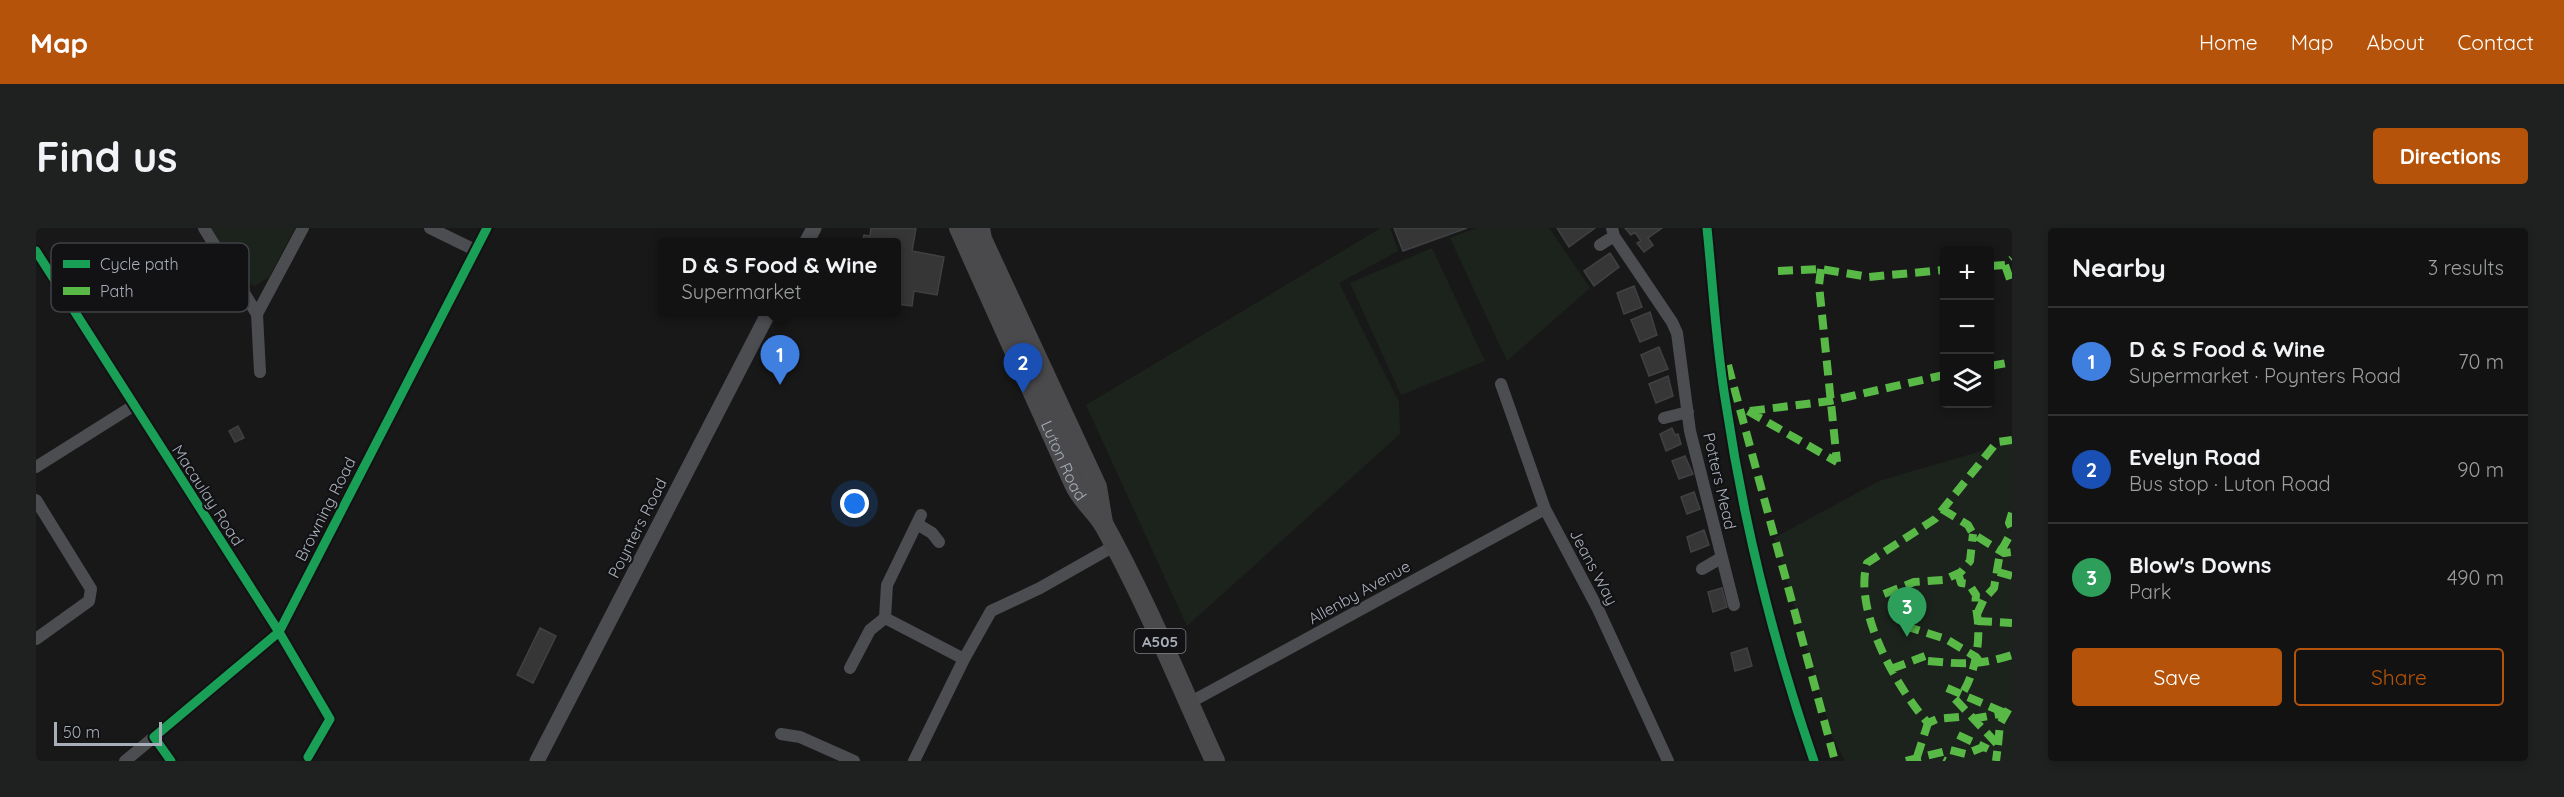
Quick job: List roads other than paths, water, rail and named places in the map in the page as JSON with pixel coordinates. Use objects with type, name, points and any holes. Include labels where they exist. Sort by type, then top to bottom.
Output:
[{"type":"main road","name":"Luton Road","points":[[959,228],[1079,495],[1102,522],[1215,761]]},
{"type":"main road","name":"Luton Road","points":[[980,228],[982,239],[1025,336],[1097,487],[1102,522]]},
{"type":"street","points":[[204,228],[213,243]]},
{"type":"street","points":[[260,372],[258,315],[303,228]]},
{"type":"street","points":[[430,228],[475,250]]},
{"type":"street","name":"Browning Road","points":[[125,761],[279,632],[487,228]]},
{"type":"street","points":[[1600,245],[1613,232]]},
{"type":"street","name":"Potters Mead","points":[[1613,232],[1677,333],[1688,412],[1704,492],[1734,605]]},
{"type":"street","name":"Macaulay Road","points":[[36,251],[51,275]]},
{"type":"street","points":[[249,300],[258,315]]},
{"type":"street","name":"Macaulay Road","points":[[74,312],[279,632],[330,719],[308,757]]},
{"type":"street","name":"Poynters Road","points":[[537,761],[768,316]]},
{"type":"street","name":"Jeans Way","points":[[1501,384],[1545,509],[1598,609],[1668,761]]},
{"type":"street","points":[[36,467],[133,406]]},
{"type":"street","points":[[1664,418],[1688,412]]},
{"type":"street","points":[[36,500],[91,589],[89,601],[36,639]]},
{"type":"street","name":"Allenby Avenue","points":[[1189,704],[1545,509]]},
{"type":"street","points":[[850,668],[870,630],[885,618],[887,585],[919,520],[939,542]]},
{"type":"street","points":[[914,761],[964,659],[991,611],[1040,588],[1114,546]]},
{"type":"street","points":[[1702,569],[1721,558]]},
{"type":"street","points":[[885,618],[964,659]]},
{"type":"street","points":[[781,734],[800,737],[854,761]]},
{"type":"street","points":[[154,736],[171,761]]},
{"type":"place","name":"D & S Food & Wine","points":[[780,385]]},
{"type":"place","name":"Evelyn Road","points":[[1023,393]]},
{"type":"place","name":"Blow's Downs","points":[[1907,637]]}]
